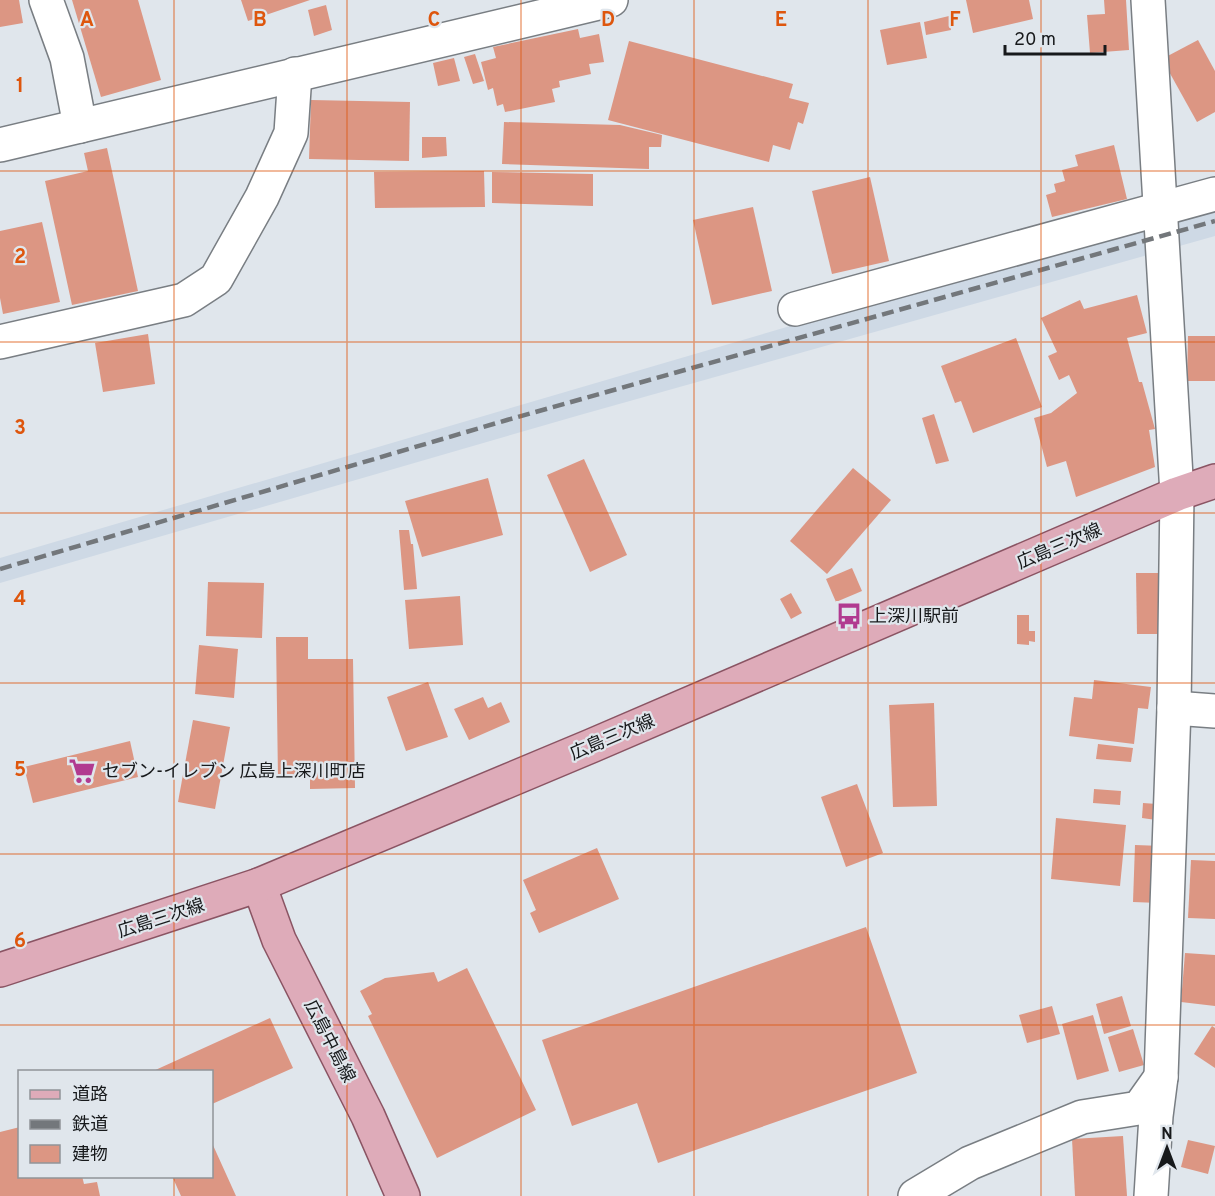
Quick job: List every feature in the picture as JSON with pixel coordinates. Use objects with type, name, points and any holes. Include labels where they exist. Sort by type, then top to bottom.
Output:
[{"type":"main road","name":"広島三次線","points":[[0,970],[259,885],[635,728],[1177,494],[1215,481]]},
{"type":"main road","name":"広島中島線","points":[[259,885],[279,940],[368,1116],[403,1196]]},
{"type":"street","points":[[46,0],[67,58],[80,126]]},
{"type":"street","points":[[0,145],[611,0]]},
{"type":"street","points":[[1149,0],[1177,494],[1174,708],[1161,1077],[1151,1196]]},
{"type":"street","points":[[0,342],[184,300],[216,279],[262,197],[291,133],[296,74]]},
{"type":"street","points":[[795,309],[1215,194]]},
{"type":"street","points":[[1174,708],[1215,711]]},
{"type":"street","points":[[915,1196],[970,1163],[1071,1122],[1139,1108],[1161,1077]]},
{"type":"shaded area","points":[[1215,209],[1215,236],[580,415],[0,583],[0,558],[865,304]]},
{"type":"building","points":[[0,0],[19,0],[23,23],[0,27]]},
{"type":"building","points":[[72,0],[138,0],[161,80],[101,97]]},
{"type":"building","points":[[241,0],[310,0],[248,21]]},
{"type":"building","points":[[966,0],[1029,0],[1033,19],[973,33]]},
{"type":"building","points":[[1104,0],[1126,0],[1129,50],[1090,53],[1087,15],[1105,14]]},
{"type":"building","points":[[326,5],[332,30],[314,36],[308,10]]},
{"type":"building","points":[[949,16],[951,30],[926,35],[924,22]]},
{"type":"building","points":[[920,22],[927,58],[887,65],[880,30]]},
{"type":"building","points":[[578,29],[580,38],[599,34],[604,62],[589,64],[591,74],[559,81],[560,87],[552,89],[555,102],[505,112],[503,104],[497,106],[493,88],[488,90],[481,62],[496,58],[493,47]]},
{"type":"building","points":[[1198,40],[1215,71],[1215,112],[1197,122],[1162,59]]},
{"type":"building","points":[[629,41],[793,84],[789,98],[809,103],[803,124],[798,122],[790,150],[773,145],[769,162],[608,120]]},
{"type":"building","points":[[475,54],[484,81],[473,84],[464,57]]},
{"type":"building","points":[[454,58],[460,81],[438,86],[433,63]]},
{"type":"building","points":[[311,100],[410,102],[409,161],[309,159]]},
{"type":"building","points":[[504,122],[620,125],[662,135],[661,147],[649,147],[649,169],[502,164]]},
{"type":"building","points":[[422,137],[446,137],[447,156],[422,158]]},
{"type":"building","points":[[1114,145],[1127,199],[1052,217],[1046,195],[1056,192],[1054,184],[1065,181],[1062,170],[1078,166],[1075,155]]},
{"type":"building","points":[[107,148],[138,291],[72,305],[45,181],[88,171],[84,153]]},
{"type":"building","points":[[484,171],[485,207],[375,208],[374,172]]},
{"type":"building","points":[[492,172],[593,174],[593,206],[492,203]]},
{"type":"building","points":[[870,177],[889,261],[832,274],[812,191]]},
{"type":"building","points":[[753,207],[772,291],[712,305],[693,220]]},
{"type":"building","points":[[42,222],[60,302],[3,314],[0,298],[0,231]]},
{"type":"building","points":[[1137,295],[1147,333],[1127,338],[1155,429],[1149,430],[1155,467],[1076,497],[1066,461],[1047,467],[1034,418],[1051,413],[1077,393],[1069,375],[1059,380],[1048,356],[1057,352],[1041,318],[1080,300],[1084,309]]},
{"type":"building","points":[[148,334],[155,384],[103,392],[95,343]]},
{"type":"building","points":[[1188,336],[1215,336],[1215,381],[1187,381]]},
{"type":"building","points":[[1016,338],[1042,407],[973,433],[961,401],[955,403],[941,366]]},
{"type":"building","points":[[934,414],[949,461],[936,464],[922,418]]},
{"type":"building","points":[[584,459],[627,555],[590,572],[547,475]]},
{"type":"building","points":[[853,468],[891,500],[827,574],[790,541]]},
{"type":"building","points":[[488,478],[503,535],[422,557],[405,501]]},
{"type":"building","points":[[399,530],[409,530],[411,544],[413,544],[417,589],[404,590]]},
{"type":"building","points":[[852,568],[862,591],[836,602],[826,579]]},
{"type":"building","points":[[1136,573],[1165,573],[1167,634],[1137,634]]},
{"type":"building","points":[[208,582],[264,583],[262,638],[206,636]]},
{"type":"building","points":[[791,593],[802,613],[791,619],[780,599]]},
{"type":"building","points":[[460,596],[463,645],[409,649],[405,600]]},
{"type":"building","points":[[1017,615],[1029,615],[1029,631],[1035,631],[1035,642],[1029,641],[1029,645],[1017,644]]},
{"type":"building","points":[[276,637],[308,637],[308,659],[353,659],[355,788],[310,789],[310,778],[278,779]]},
{"type":"building","points":[[199,645],[238,649],[234,698],[195,694]]},
{"type":"building","points":[[1094,680],[1151,687],[1148,709],[1138,708],[1134,744],[1069,736],[1074,697],[1092,699]]},
{"type":"building","points":[[428,682],[448,737],[406,751],[387,697]]},
{"type":"building","points":[[483,697],[488,708],[501,702],[510,722],[469,740],[454,709]]},
{"type":"building","points":[[934,703],[937,806],[893,807],[889,705]]},
{"type":"building","points":[[193,720],[230,727],[215,809],[178,802]]},
{"type":"building","points":[[130,741],[138,777],[33,803],[24,767]]},
{"type":"building","points":[[1098,744],[1133,748],[1131,762],[1096,759]]},
{"type":"building","points":[[857,784],[883,853],[846,867],[821,797]]},
{"type":"building","points":[[1094,789],[1121,791],[1120,805],[1093,803]]},
{"type":"building","points":[[1143,803],[1157,804],[1156,820],[1142,818]]},
{"type":"building","points":[[1056,818],[1126,825],[1120,886],[1051,879]]},
{"type":"building","points":[[1135,845],[1162,846],[1159,903],[1133,902]]},
{"type":"building","points":[[597,848],[619,899],[539,933],[530,913],[536,910],[523,880]]},
{"type":"building","points":[[1191,860],[1215,861],[1215,919],[1188,918]]},
{"type":"building","points":[[866,927],[917,1073],[658,1163],[637,1103],[572,1126],[542,1040]]},
{"type":"building","points":[[1185,953],[1215,955],[1215,1006],[1181,1002]]},
{"type":"building","points":[[467,968],[536,1110],[437,1158],[368,1016],[372,1014],[360,991],[385,978],[434,972],[438,982]]},
{"type":"building","points":[[1122,996],[1131,1026],[1104,1034],[1096,1004]]},
{"type":"building","points":[[1052,1006],[1060,1034],[1027,1043],[1019,1015]]},
{"type":"building","points":[[1093,1015],[1109,1071],[1077,1080],[1062,1024]]},
{"type":"building","points":[[270,1018],[293,1068],[213,1104],[213,1070],[155,1070]]},
{"type":"building","points":[[1212,1026],[1215,1028],[1215,1068],[1194,1054]]},
{"type":"building","points":[[1133,1029],[1144,1065],[1119,1072],[1108,1037]]},
{"type":"building","points":[[18,1128],[18,1178],[82,1178],[84,1184],[97,1182],[100,1196],[0,1196],[0,1132]]},
{"type":"building","points":[[1123,1136],[1127,1196],[1075,1196],[1072,1139]]},
{"type":"building","points":[[1188,1140],[1215,1146],[1208,1174],[1181,1167]]},
{"type":"building","points":[[213,1145],[236,1196],[181,1196],[173,1178],[213,1178]]},
{"type":"railway","points":[[0,569],[507,420],[1215,221]]},
{"type":"place","name":"上深川駅前","points":[[849,616]]},
{"type":"place","name":"セブン-イレブン 広島上深川町店","points":[[82,771]]}]
